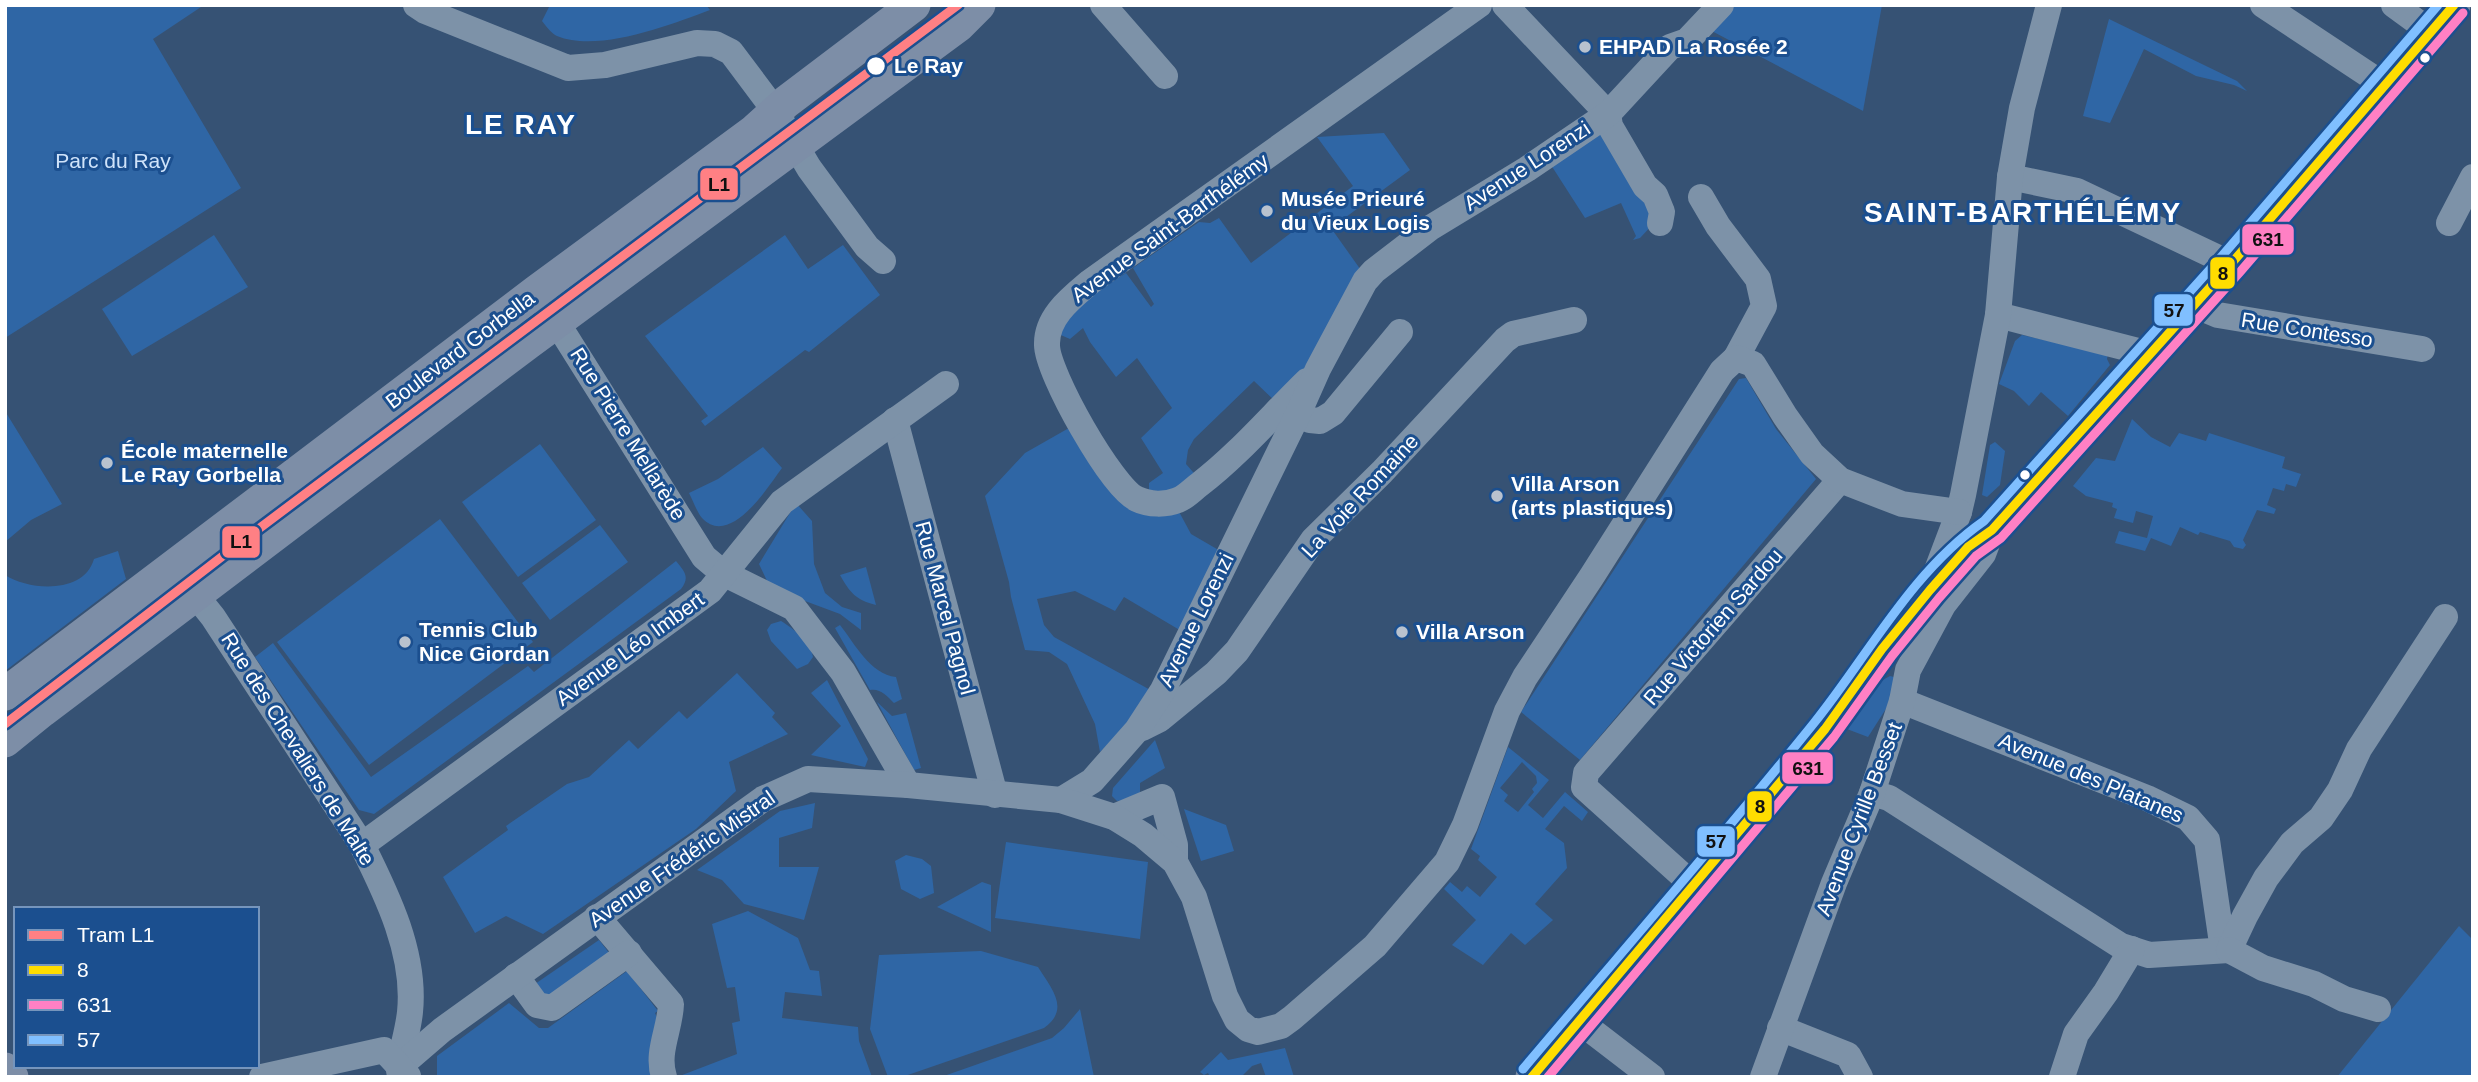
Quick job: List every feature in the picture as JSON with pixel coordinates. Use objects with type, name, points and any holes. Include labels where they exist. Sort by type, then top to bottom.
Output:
[{"type":"main road","name":"Boulevard Gorbella","points":[[5,694],[537,291],[754,131],[786,102],[914,5]]},
{"type":"main road","name":"Boulevard Gorbella","points":[[5,741],[41,711],[558,322],[958,26],[979,5]]},
{"type":"main road","points":[[1532,1077],[1825,729],[1858,681],[1930,590],[1968,547],[1984,536],[2231,264],[2454,5]]},
{"type":"main road","points":[[5,1069],[12,1077]]},
{"type":"street","points":[[416,5],[568,68],[605,65],[697,43],[715,44],[731,52],[776,112],[795,146],[867,247],[883,261]]},
{"type":"street","points":[[1103,5],[1165,76]]},
{"type":"street","name":"Avenue Saint-Barthélémy","points":[[1318,369],[1213,474],[1180,500],[1158,504],[1136,499],[1115,479],[1074,412],[1051,366],[1046,344],[1052,320],[1067,302],[1090,282],[1479,5]]},
{"type":"street","points":[[1505,5],[1608,114],[1610,127],[1645,186],[1655,195],[1662,212],[1660,223]]},
{"type":"street","name":"Avenue Lorenzi","points":[[1060,800],[1091,781],[1137,730],[1163,690],[1318,369],[1365,281],[1430,228],[1527,169],[1608,114],[1670,47],[1687,41],[1721,5]]},
{"type":"street","points":[[1930,590],[1959,512],[1998,315],[2010,177],[2022,108],[2049,5]]},
{"type":"street","points":[[2263,5],[2384,85]]},
{"type":"street","points":[[2394,5],[2431,32]]},
{"type":"street","points":[[2010,177],[2077,191],[2231,264]]},
{"type":"street","points":[[2449,223],[2473,177]]},
{"type":"street","points":[[1114,817],[1162,797],[1175,845],[1175,862],[1194,897],[1225,996],[1237,1020],[1248,1029],[1258,1032],[1281,1026],[1375,946],[1447,862],[1465,825],[1507,711],[1525,677],[1722,371],[1736,358],[1764,306],[1758,279],[1717,226],[1701,197]]},
{"type":"street","name":"Rue Pierre Mellarède","points":[[537,291],[704,557],[723,573],[794,608],[843,672],[908,785]]},
{"type":"street","name":"Rue Contesso","points":[[2194,305],[2218,315],[2422,349]]},
{"type":"street","points":[[1998,315],[2150,354]]},
{"type":"street","name":"La Voie Romaine","points":[[1137,730],[1160,719],[1216,673],[1237,651],[1313,540],[1382,472],[1505,340],[1513,334],[1574,320]]},
{"type":"street","points":[[1298,414],[1320,421],[1332,413],[1400,332]]},
{"type":"street","points":[[1736,358],[1753,364],[1784,416],[1812,454],[1840,480],[1902,504],[1959,512],[1984,536]]},
{"type":"street","name":"Avenue Léo Imbert","points":[[362,845],[710,591],[782,502],[946,384]]},
{"type":"street","name":"Rue Marcel Pagnol","points":[[895,420],[995,795]]},
{"type":"street","name":"Rue Victorien Sardou","points":[[1693,886],[1584,787],[1586,773],[1840,480]]},
{"type":"street","name":"Avenue Cyrille Besset","points":[[1763,1077],[1834,883],[1872,793],[1902,701],[1908,670],[1943,605],[1983,554],[1984,536]]},
{"type":"street","name":"Rue des Chevaliers de Malte","points":[[173,567],[197,595],[362,845],[397,922],[408,969],[410,1010],[402,1074]]},
{"type":"street","points":[[2226,950],[2266,878],[2292,843],[2321,818],[2340,790],[2359,749],[2445,617]]},
{"type":"street","points":[[1858,681],[1898,669],[1908,670]]},
{"type":"street","name":"Avenue des Platanes","points":[[1902,701],[2135,793],[2188,818],[2207,840],[2226,950]]},
{"type":"street","name":"Avenue Frédéric Mistral","points":[[402,1074],[442,1030],[597,917],[763,799],[808,779],[908,785],[1060,800],[1114,817],[1143,835],[1175,862]]},
{"type":"street","points":[[1872,793],[1889,798],[2121,946],[2150,955],[2226,950],[2263,968],[2378,1009]]},
{"type":"street","points":[[597,917],[671,1004],[660,1063],[664,1077]]},
{"type":"street","points":[[2062,1077],[2077,1034],[2132,950]]},
{"type":"street","points":[[516,976],[537,1005],[552,1008],[629,953]]},
{"type":"street","points":[[1580,1021],[1652,1077]]},
{"type":"street","points":[[1780,1028],[1848,1055],[1860,1077]]},
{"type":"street","points":[[262,1077],[384,1050],[402,1074]]},
{"type":"green space","name":"Parc du Ray","points":[[5,5],[204,5],[153,39],[241,188],[5,338]]},
{"type":"green space","points":[[550,5],[706,5],[710,10],[634,35],[593,41],[574,40],[553,34],[542,21]]},
{"type":"green space","points":[[1731,5],[1882,5],[1863,111],[1708,29]]},
{"type":"green space","points":[[2109,19],[2237,81],[2247,91],[2196,76],[2144,49],[2110,123],[2083,116]]},
{"type":"green space","points":[[1605,130],[1655,222],[1640,238],[1633,240],[1636,236],[1621,203],[1585,218],[1551,165]]},
{"type":"green space","points":[[1384,133],[1410,170],[1331,228],[1363,273],[1316,360],[1276,402],[1254,381],[1194,439],[1188,450],[1186,464],[1199,479],[1176,494],[1149,490],[1149,483],[1163,473],[1141,438],[1172,408],[1137,358],[1116,377],[1083,328],[1070,339],[1056,333],[1091,295],[1126,273],[1151,307],[1154,304],[1133,268],[1199,222],[1210,223],[1219,218],[1251,263],[1353,186],[1317,137]]},
{"type":"green space","points":[[214,235],[248,287],[132,356],[102,309]]},
{"type":"green space","points":[[785,235],[808,269],[843,245],[880,295],[809,352],[805,350],[705,426],[701,421],[708,416],[645,336]]},
{"type":"green space","points":[[2022,335],[2108,354],[2110,365],[2068,416],[2041,392],[2029,406],[2014,391],[1999,384],[2015,341]]},
{"type":"green space","points":[[1746,378],[1776,429],[1816,479],[1580,760],[1521,712],[1739,379]]},
{"type":"green space","points":[[5,411],[62,504],[31,520],[5,542]]},
{"type":"green space","points":[[2132,419],[2151,437],[2170,447],[2179,433],[2206,441],[2209,433],[2285,457],[2282,468],[2301,474],[2296,487],[2286,484],[2284,491],[2273,488],[2267,505],[2276,509],[2274,514],[2257,510],[2243,540],[2246,545],[2243,549],[2234,547],[2230,541],[2200,532],[2198,535],[2180,527],[2171,546],[2151,538],[2145,551],[2115,543],[2119,531],[2147,538],[2153,516],[2136,511],[2133,523],[2114,518],[2117,509],[2112,507],[2113,503],[2086,496],[2073,486],[2096,458],[2115,461]]},
{"type":"green space","points":[[1076,424],[1119,499],[1177,508],[1191,534],[1222,552],[1183,632],[1124,597],[1115,611],[1075,591],[1037,599],[1044,625],[1054,637],[1154,692],[1148,706],[1100,752],[1095,724],[1067,664],[1049,652],[1025,650],[985,496],[1025,453]]},
{"type":"green space","points":[[1995,442],[2005,451],[2000,485],[1987,497],[1982,495],[1990,445]]},
{"type":"green space","points":[[540,444],[596,520],[518,577],[462,502]]},
{"type":"green space","points":[[763,447],[782,468],[758,500],[736,520],[724,526],[713,525],[702,518],[689,493],[718,479]]},
{"type":"green space","points":[[796,503],[812,521],[814,564],[825,593],[842,607],[861,613],[861,630],[840,614],[797,598],[768,583],[759,564]]},
{"type":"green space","name":"Tennis Club Nice Giordan","points":[[440,519],[533,642],[369,765],[277,642]]},
{"type":"green space","points":[[600,525],[628,562],[550,620],[522,583]]},
{"type":"green space","points":[[118,551],[126,579],[5,671],[5,575],[42,586],[68,584],[79,579],[94,559]]},
{"type":"green space","points":[[676,561],[685,575],[681,589],[374,814],[359,810],[255,657],[273,643],[371,777],[528,666],[534,672]]},
{"type":"green space","points":[[866,567],[876,605],[854,595],[840,575]]},
{"type":"green space","points":[[781,621],[809,646],[813,657],[808,664],[797,669],[771,641],[767,630],[771,624]]},
{"type":"green space","points":[[840,625],[871,664],[887,675],[896,677],[902,699],[894,703],[880,691],[870,690],[835,628]]},
{"type":"green space","points":[[737,673],[775,713],[772,717],[788,734],[729,762],[736,791],[696,829],[543,934],[506,916],[475,933],[443,877],[508,830],[506,826],[567,784],[589,777],[629,740],[638,749],[679,711],[687,719]]},
{"type":"green space","points":[[1890,676],[1894,677],[1896,693],[1868,737],[1839,726],[1881,681]]},
{"type":"green space","points":[[827,680],[868,759],[865,767],[811,755],[841,726],[811,693]]},
{"type":"green space","points":[[877,702],[892,716],[906,713],[921,768],[914,770]]},
{"type":"green space","points":[[1155,740],[1165,768],[1140,783],[1140,793],[1129,800],[1117,801],[1112,796],[1113,788]]},
{"type":"green space","points":[[1508,747],[1549,780],[1528,805],[1543,818],[1565,792],[1588,812],[1582,821],[1564,806],[1545,829],[1564,843],[1567,868],[1535,904],[1553,920],[1525,945],[1511,933],[1483,965],[1452,945],[1476,920],[1444,889],[1450,882],[1462,892],[1467,886],[1480,897],[1497,877],[1478,860],[1480,856],[1471,849]],"holes":[[[1522,762],[1536,776],[1537,783],[1532,789],[1534,792],[1518,812],[1504,801],[1508,795],[1500,788]]]},
{"type":"green space","points":[[815,803],[812,828],[779,838],[779,867],[819,867],[804,920],[744,904],[722,880],[697,870],[780,811]]},
{"type":"green space","points":[[1184,809],[1226,825],[1234,851],[1201,861]]},
{"type":"green space","points":[[1006,842],[1148,862],[1140,939],[995,918]]},
{"type":"green space","points":[[906,855],[922,859],[931,866],[934,893],[920,899],[901,889],[895,861]]},
{"type":"green space","points":[[982,882],[991,885],[991,932],[937,907]]},
{"type":"green space","points":[[748,911],[798,938],[810,970],[819,971],[822,996],[785,992],[782,1018],[858,1027],[859,1041],[872,1077],[677,1077],[737,1054],[732,1023],[740,1021],[735,987],[727,988],[712,924]]},
{"type":"green space","points":[[2459,926],[2473,940],[2473,1077],[2337,1077]]},
{"type":"green space","points":[[599,940],[610,954],[548,1002],[535,984]]},
{"type":"green space","points":[[981,951],[1038,967],[1056,998],[1056,1013],[1052,1021],[1044,1028],[902,1077],[888,1077],[870,1029],[879,955]]},
{"type":"green space","points":[[627,971],[658,1011],[655,1013],[660,1024],[656,1077],[437,1077],[437,1056],[509,1003],[539,1028],[548,1028]]},
{"type":"green space","points":[[1080,1009],[1094,1077],[941,1077],[1052,1038]]},
{"type":"green space","points":[[1285,1048],[1294,1077],[1266,1077],[1261,1063],[1252,1066],[1241,1077],[1210,1077],[1208,1073],[1204,1075],[1200,1072],[1221,1052],[1228,1060]]},
{"type":"tram line","name":"L1","points":[[5,724],[237,545],[958,5]]},
{"type":"transit line","name":"57","points":[[1523,1069],[1814,723],[1912,590],[1934,565],[1984,521],[2222,256],[2438,5]]},
{"type":"transit line","name":"8","points":[[1532,1077],[1825,729],[1882,649],[1930,590],[1968,547],[1992,530],[2231,264],[2454,5]]},
{"type":"transit line","name":"631","points":[[1548,1077],[1834,737],[1892,656],[1939,598],[1976,556],[2001,538],[2240,272],[2463,13]]},
{"type":"place","name":"EHPAD La Rosée 2","points":[[1585,47]]},
{"type":"place","name":"Le Ray","points":[[876,66]]},
{"type":"place","name":"Musée Prieuré du Vieux Logis","points":[[1267,211]]},
{"type":"place","name":"École maternelle Le Ray Gorbella","points":[[107,463]]},
{"type":"place","name":"Villa Arson (arts plastiques)","points":[[1497,496]]},
{"type":"place","name":"Villa Arson","points":[[1402,632]]},
{"type":"place","name":"Tennis Club Nice Giordan","points":[[405,642]]},
{"type":"district","name":"LE RAY","points":[[521,124]]},
{"type":"district","name":"SAINT-BARTHÉLÉMY","points":[[2023,212]]}]
